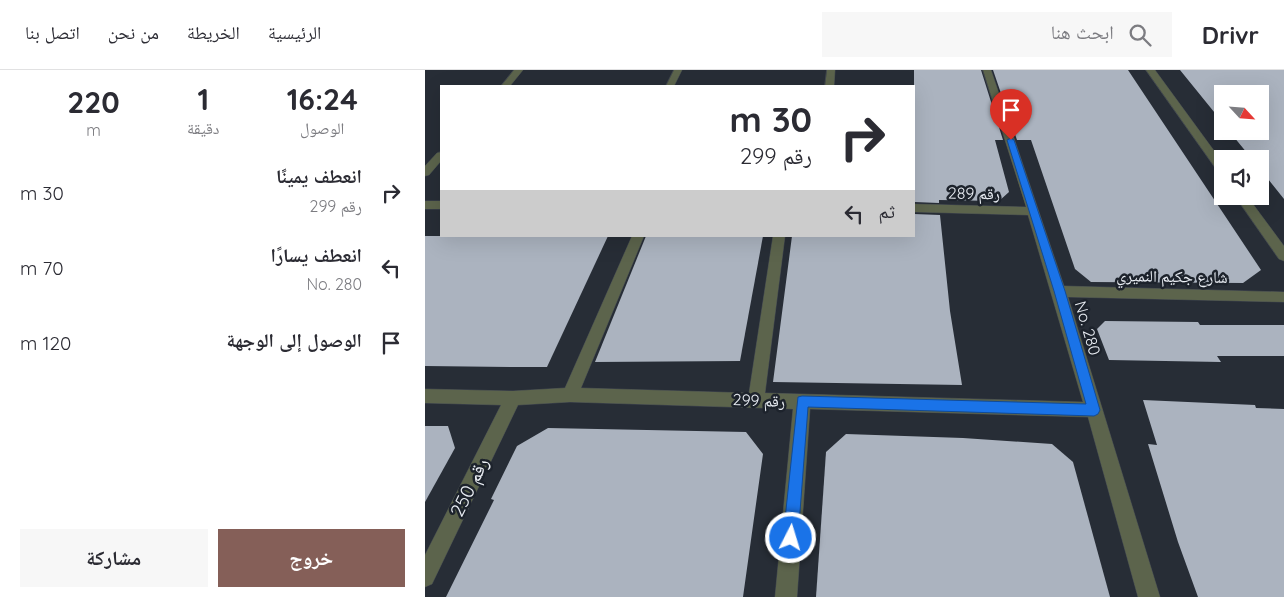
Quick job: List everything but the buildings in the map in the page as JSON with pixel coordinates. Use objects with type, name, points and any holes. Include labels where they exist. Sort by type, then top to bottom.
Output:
[{"type":"street","points":[[506,85],[519,70]]},
{"type":"street","points":[[670,85],[678,70]]},
{"type":"street","points":[[830,85],[831,70]]},
{"type":"street","name":"No. 280","points":[[987,70],[1059,291],[1149,597]]},
{"type":"street","points":[[1150,70],[1214,159]]},
{"type":"street","points":[[425,173],[440,156]]},
{"type":"street","points":[[425,205],[440,205]]},
{"type":"street","points":[[1247,205],[1284,256]]},
{"type":"street","name":"رقم 289","points":[[915,208],[1034,211]]},
{"type":"street","points":[[570,395],[638,237]]},
{"type":"street","points":[[756,400],[779,237]]},
{"type":"street","name":"شارع جكيم النميري","points":[[1059,291],[1284,297]]},
{"type":"street","name":"رقم 299","points":[[425,396],[513,398],[570,395],[1094,410]]},
{"type":"street","name":"رقم 250","points":[[425,577],[513,398]]},
{"type":"street","points":[[786,597],[802,401]]},
{"type":"route","points":[[791,538],[802,401],[1094,410],[1059,291],[1011,140]]}]
